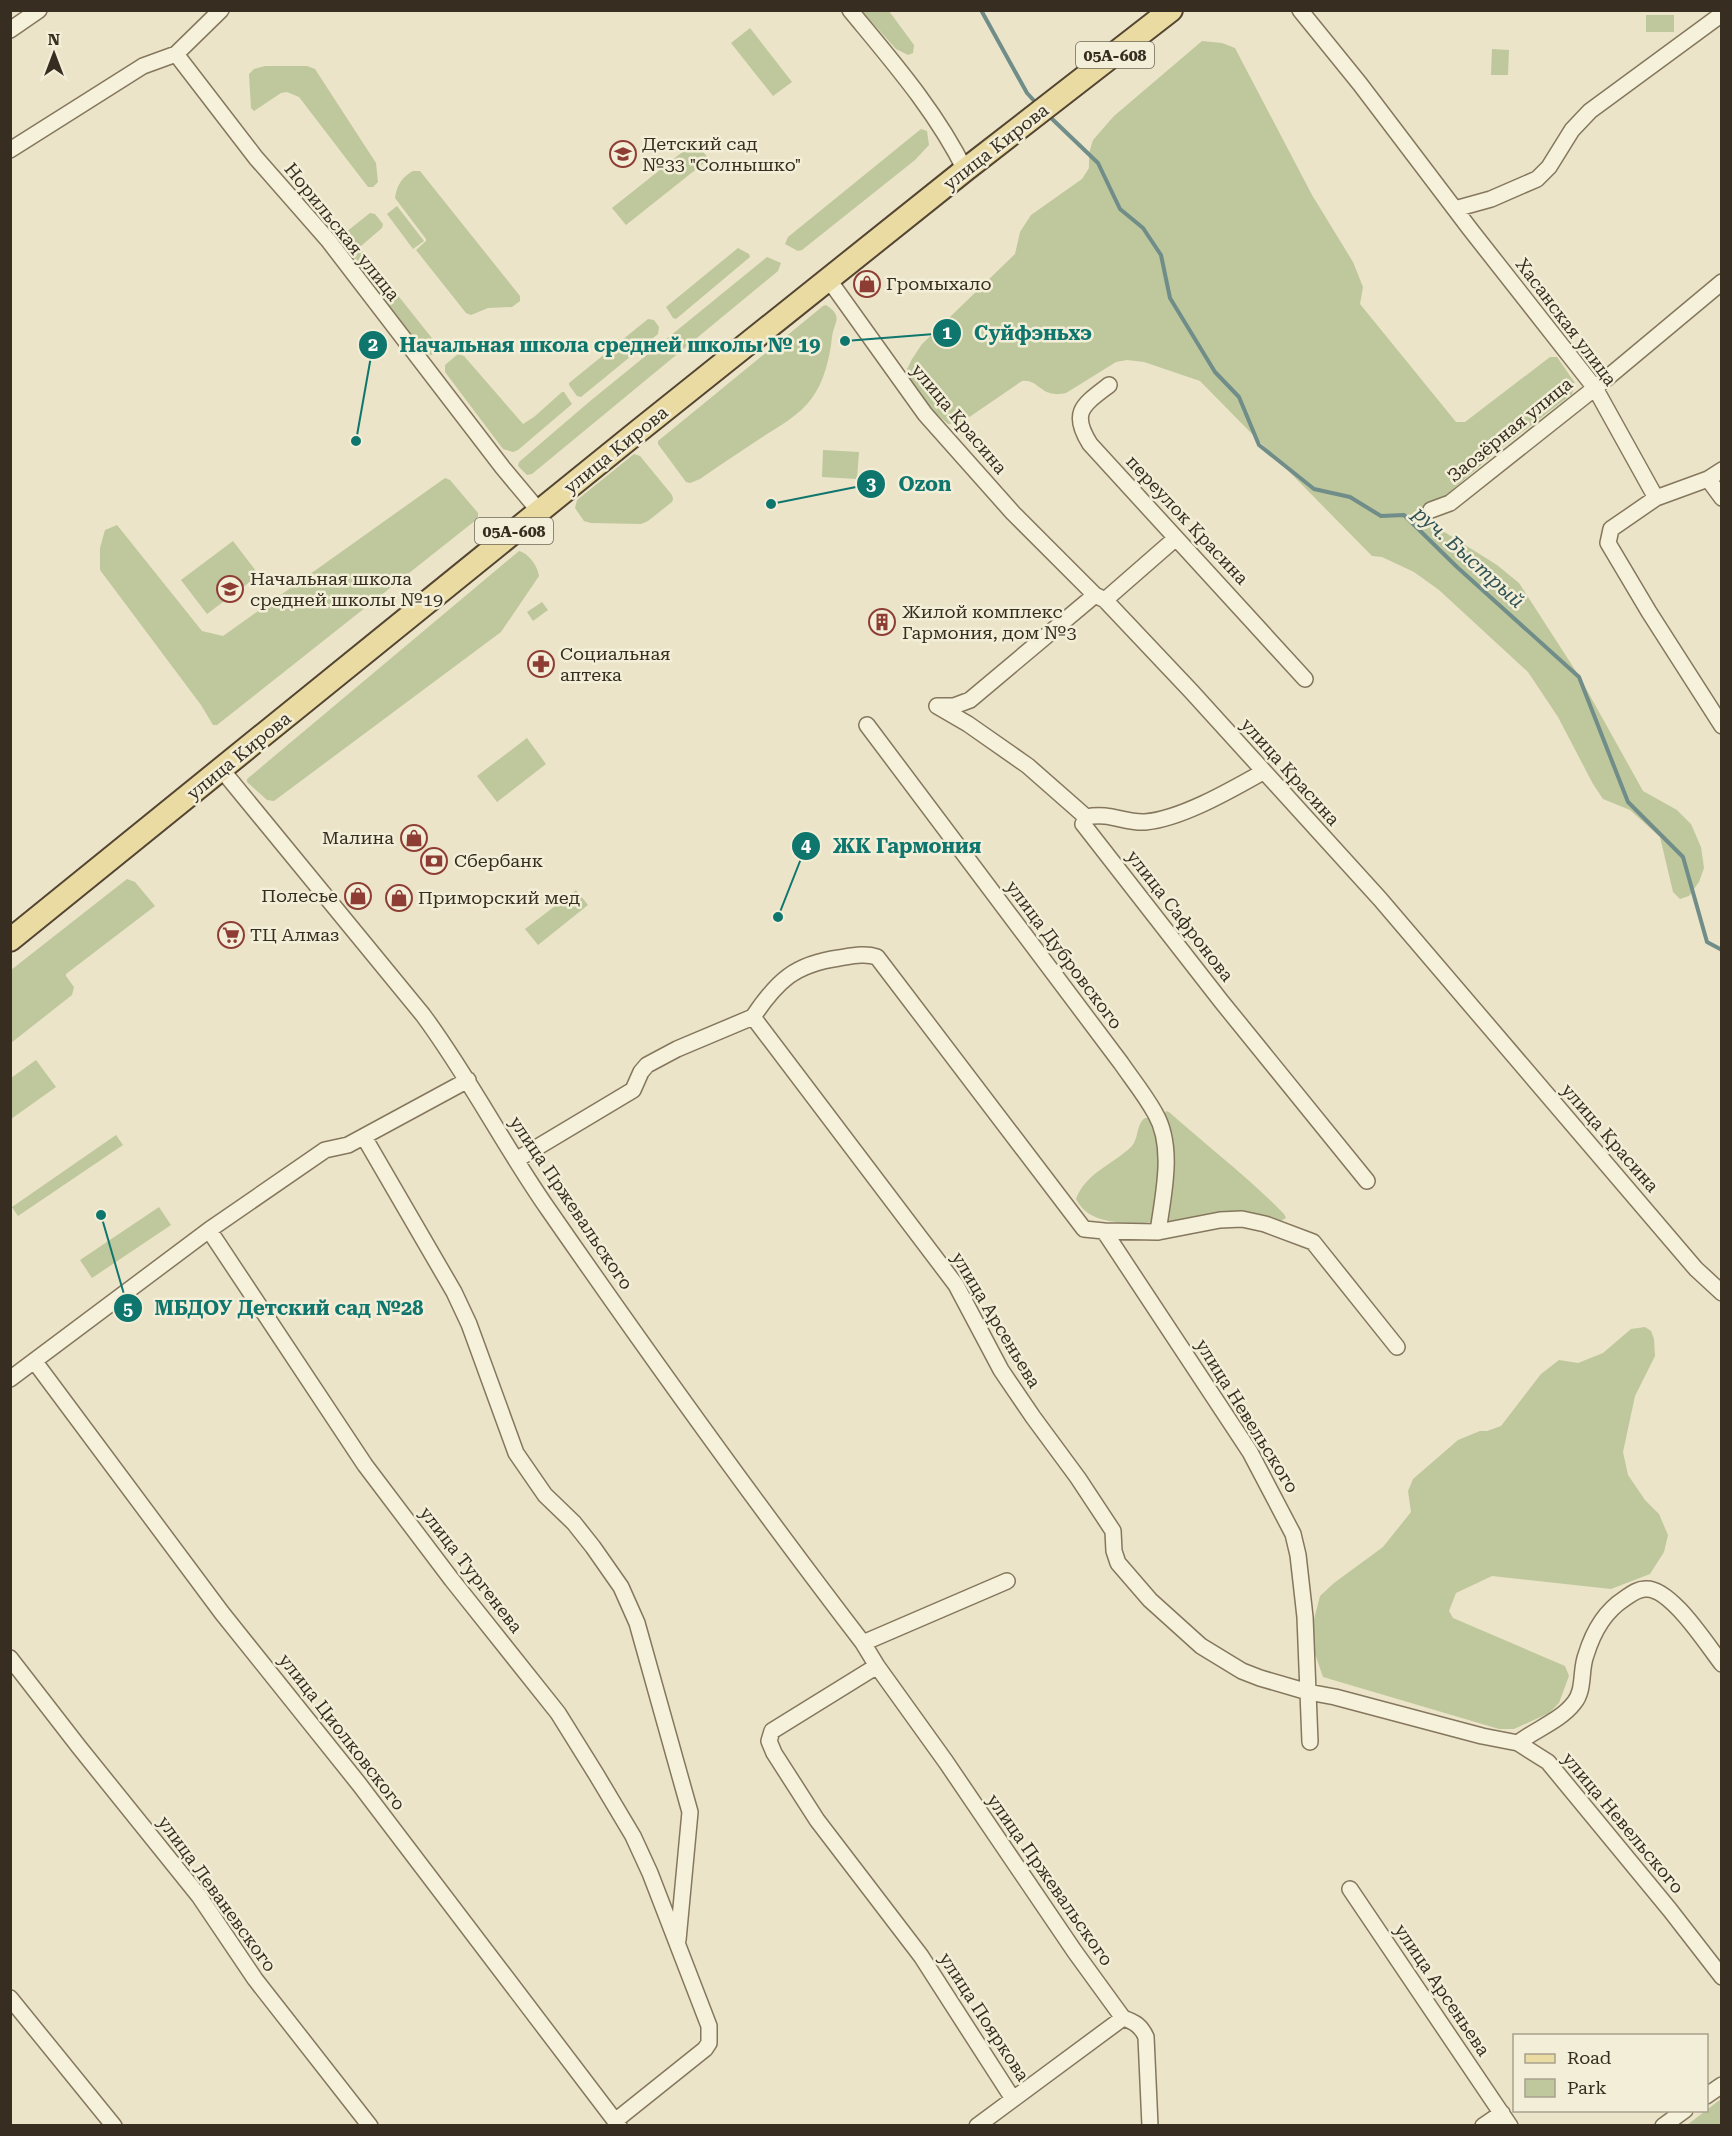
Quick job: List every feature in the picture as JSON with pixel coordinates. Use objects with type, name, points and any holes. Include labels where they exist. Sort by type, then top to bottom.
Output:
[{"type":"main road","name":"улица Кирова","points":[[10,940],[539,511],[965,170],[1171,10]]},
{"type":"street","points":[[10,30],[39,10]]},
{"type":"street","points":[[10,150],[143,66],[176,54],[221,10]]},
{"type":"street","points":[[850,10],[933,115],[965,170]]},
{"type":"street","name":"Хасанская улица","points":[[1300,10],[1595,388],[1656,498]]},
{"type":"street","points":[[1455,209],[1491,199],[1537,179],[1549,167],[1572,130],[1590,111],[1722,14]]},
{"type":"street","name":"Норильская улица","points":[[176,54],[256,158],[328,240],[539,511]]},
{"type":"street","name":"улица Красина","points":[[829,280],[925,414],[1013,513],[1191,691],[1380,899],[1696,1269],[1722,1293]]},
{"type":"street","name":"Заозёрная улица","points":[[1431,510],[1450,503],[1595,388],[1722,282]]},
{"type":"street","name":"переулок Красина","points":[[1109,385],[1083,405],[1079,418],[1081,430],[1090,444],[1305,679]]},
{"type":"street","points":[[1722,498],[1715,475],[1656,498],[1611,529],[1608,543],[1722,726]]},
{"type":"street","points":[[1100,598],[1176,538]]},
{"type":"street","name":"улица Сафронова","points":[[1100,598],[970,700],[954,706],[937,706],[968,724],[1028,766],[1086,817],[1083,824],[1221,1001],[1367,1181]]},
{"type":"street","name":"улица Дубровского","points":[[867,725],[1121,1063],[1156,1114],[1165,1139],[1165,1185],[1158,1232]]},
{"type":"street","name":"улица Пржевальского","points":[[222,770],[447,1047],[547,1208],[751,1496],[862,1643],[1123,2018],[1142,2028],[1146,2037],[1150,2126]]},
{"type":"street","points":[[1086,817],[1106,815],[1141,822],[1160,819],[1225,793],[1263,772]]},
{"type":"street","points":[[516,1160],[633,1090],[646,1065],[677,1049],[753,1017],[776,986],[788,975],[816,962],[860,955],[877,957],[1084,1229],[1158,1232],[1220,1220],[1242,1219],[1265,1224],[1313,1242],[1397,1347]]},
{"type":"street","name":"улица Арсеньева","points":[[753,1017],[956,1285],[1001,1370],[1113,1531],[1114,1551],[1118,1563],[1150,1600],[1201,1646],[1242,1671],[1308,1692]]},
{"type":"street","points":[[10,1379],[209,1230],[325,1150],[348,1145],[468,1080]]},
{"type":"street","points":[[364,1137],[454,1292],[477,1346],[516,1453],[545,1495],[574,1523],[593,1547],[621,1587],[637,1623],[690,1812],[677,1946]]},
{"type":"street","name":"улица Тургенева","points":[[209,1230],[365,1465],[452,1580],[558,1713],[633,1836],[650,1873],[709,2026],[709,2043],[705,2049],[617,2123]]},
{"type":"street","name":"улица Невельского","points":[[1104,1231],[1250,1452],[1293,1534],[1303,1596],[1308,1692],[1518,1743],[1548,1762],[1722,1977]]},
{"type":"street","name":"улица Циолковского","points":[[35,1362],[222,1613],[359,1784],[617,2123]]},
{"type":"street","points":[[862,1643],[1007,1581]]},
{"type":"street","points":[[1518,1743],[1560,1716],[1575,1703],[1579,1695],[1586,1655],[1599,1623],[1613,1607],[1637,1591],[1646,1588],[1657,1591],[1672,1601],[1720,1661]]},
{"type":"street","name":"улица Леваневского","points":[[10,1658],[199,1896],[255,1979],[370,2126]]},
{"type":"street","name":"улица Пояркова","points":[[877,1666],[772,1731],[769,1741],[774,1753],[817,1820],[921,1956],[1013,2099]]},
{"type":"street","points":[[1308,1692],[1310,1742]]},
{"type":"street","name":"улица Арсеньева","points":[[1350,1889],[1506,2119],[1483,2126]]},
{"type":"street","points":[[10,1998],[114,2126]]},
{"type":"street","name":"улица Пояркова","points":[[977,2126],[1123,2018]]},
{"type":"street","points":[[1708,2095],[1722,2085]]},
{"type":"street","points":[[1662,2126],[1682,2112]]},
{"type":"green space","points":[[862,11],[889,11],[914,45],[913,53],[908,55],[896,49]]},
{"type":"green space","points":[[1646,15],[1674,15],[1674,32],[1646,32]]},
{"type":"green space","points":[[750,28],[792,82],[773,96],[731,43]]},
{"type":"green space","points":[[1202,41],[1222,43],[1235,48],[1312,195],[1353,262],[1363,287],[1360,304],[1456,422],[1465,422],[1550,357],[1557,357],[1575,383],[1572,394],[1496,452],[1429,510],[1430,523],[1497,565],[1519,583],[1579,676],[1643,791],[1677,810],[1691,824],[1701,847],[1704,868],[1699,882],[1689,896],[1680,899],[1673,892],[1660,837],[1630,810],[1603,799],[1558,717],[1528,672],[1439,590],[1414,572],[1382,557],[1372,556],[1200,381],[1144,362],[1127,360],[1116,362],[1066,393],[1051,393],[1033,383],[1022,381],[965,420],[948,424],[928,407],[908,378],[907,369],[922,344],[1015,254],[1020,232],[1031,215],[1082,179],[1089,168],[1089,153],[1093,140],[1114,116]]},
{"type":"green space","points":[[1492,49],[1509,50],[1508,75],[1491,75]]},
{"type":"green space","points":[[265,66],[307,66],[315,69],[376,163],[378,182],[373,187],[368,187],[299,97],[287,92],[281,93],[254,111],[251,108],[249,74],[254,69]]},
{"type":"green space","points":[[921,129],[927,131],[929,145],[915,160],[802,250],[798,251],[785,244],[788,237]]},
{"type":"green space","points":[[695,142],[709,159],[626,225],[612,208]]},
{"type":"green space","points":[[413,171],[420,171],[520,296],[520,301],[512,307],[488,308],[471,315],[466,313],[416,250],[426,239],[395,198],[401,182]]},
{"type":"green space","points":[[397,206],[424,241],[413,249],[387,214]]},
{"type":"green space","points":[[370,213],[375,214],[383,224],[382,228],[361,246],[361,249],[439,347],[438,351],[432,355],[427,354],[390,312],[336,240]]},
{"type":"green space","points":[[738,248],[750,257],[676,319],[673,318],[666,307]]},
{"type":"green space","points":[[767,257],[781,263],[778,271],[532,474],[527,475],[518,466],[519,462],[589,402]]},
{"type":"green space","points":[[826,305],[835,313],[836,320],[826,369],[812,398],[782,425],[700,479],[690,483],[686,482],[658,441]]},
{"type":"green space","points":[[648,319],[654,320],[659,327],[658,334],[581,397],[577,396],[569,383]]},
{"type":"green space","points":[[458,354],[464,356],[523,424],[562,392],[572,404],[518,450],[513,452],[503,449],[445,372],[445,365]]},
{"type":"green space","points":[[823,450],[859,452],[857,479],[822,477]]},
{"type":"green space","points":[[634,454],[640,456],[672,495],[672,502],[641,524],[584,521],[575,508],[577,500]]},
{"type":"green space","points":[[445,478],[450,480],[478,513],[476,520],[217,725],[213,725],[201,705],[100,570],[100,548],[105,530],[117,525],[202,631],[223,636]]},
{"type":"green space","points":[[233,541],[259,575],[207,614],[181,580]]},
{"type":"green space","points":[[519,551],[532,560],[539,576],[501,632],[274,801],[267,800],[247,782],[247,779]]},
{"type":"green space","points":[[542,602],[548,610],[533,621],[527,612]]},
{"type":"green space","points":[[527,738],[546,764],[497,802],[477,776]]},
{"type":"green space","points":[[127,879],[135,882],[155,906],[66,974],[74,987],[72,995],[11,1043],[11,970]]},
{"type":"green space","points":[[576,890],[588,905],[538,945],[525,929]]},
{"type":"green space","points":[[36,1060],[56,1087],[11,1119],[11,1078]]},
{"type":"green space","points":[[1166,1111],[1256,1187],[1286,1218],[1279,1222],[1165,1222],[1164,1115]]},
{"type":"green space","points":[[1145,1118],[1149,1118],[1159,1139],[1159,1185],[1153,1221],[1122,1223],[1092,1216],[1076,1199],[1080,1190],[1093,1176],[1131,1147],[1140,1124]]},
{"type":"green space","points":[[116,1135],[123,1145],[18,1216],[12,1207]]},
{"type":"green space","points":[[159,1207],[171,1225],[92,1278],[80,1260]]},
{"type":"green space","points":[[1645,1327],[1651,1331],[1654,1339],[1655,1356],[1635,1396],[1623,1452],[1628,1475],[1645,1500],[1659,1514],[1668,1535],[1664,1552],[1650,1574],[1611,1589],[1492,1576],[1456,1593],[1449,1611],[1453,1618],[1565,1666],[1569,1676],[1559,1703],[1549,1713],[1514,1729],[1499,1729],[1323,1677],[1313,1648],[1313,1623],[1320,1596],[1383,1547],[1411,1512],[1408,1491],[1413,1479],[1458,1440],[1501,1426],[1541,1374],[1559,1360],[1578,1363],[1603,1353],[1631,1329]]},
{"type":"green space","points":[[1721,2099],[1721,2125],[1687,2125],[1704,2112],[1708,2112],[1708,2109]]},
{"type":"waterway","name":"руч. Быстрый","points":[[981,10],[1027,93],[1037,104]]},
{"type":"waterway","name":"руч. Быстрый","points":[[1049,116],[1098,163],[1120,209],[1143,228],[1161,255],[1170,298],[1215,372],[1239,397],[1259,445],[1314,489],[1350,497],[1381,516],[1404,515],[1457,567],[1579,677],[1628,802],[1683,857],[1707,942],[1722,950]]},
{"type":"place","name":"Детский сад №33 \"Солнышко\"","points":[[623,154]]},
{"type":"place","name":"Громыхало","points":[[867,284]]},
{"type":"place","name":"Суйфэньхэ","points":[[845,341]]},
{"type":"place","name":"Начальная школа средней школы № 19","points":[[356,441]]},
{"type":"place","name":"Ozon","points":[[771,504]]},
{"type":"place","name":"Начальная школа средней школы №19","points":[[230,589]]},
{"type":"place","name":"Жилой комплекс Гармония, дом №3","points":[[882,622]]},
{"type":"place","name":"Социальная аптека","points":[[541,664]]},
{"type":"place","name":"Малина","points":[[414,838]]},
{"type":"place","name":"Сбербанк","points":[[434,861]]},
{"type":"place","name":"Полесье","points":[[358,896]]},
{"type":"place","name":"Приморский мед","points":[[399,898]]},
{"type":"place","name":"ЖК Гармония","points":[[778,917]]},
{"type":"place","name":"ТЦ Алмаз","points":[[231,935]]},
{"type":"place","name":"МБДОУ Детский сад №28","points":[[101,1215]]}]
